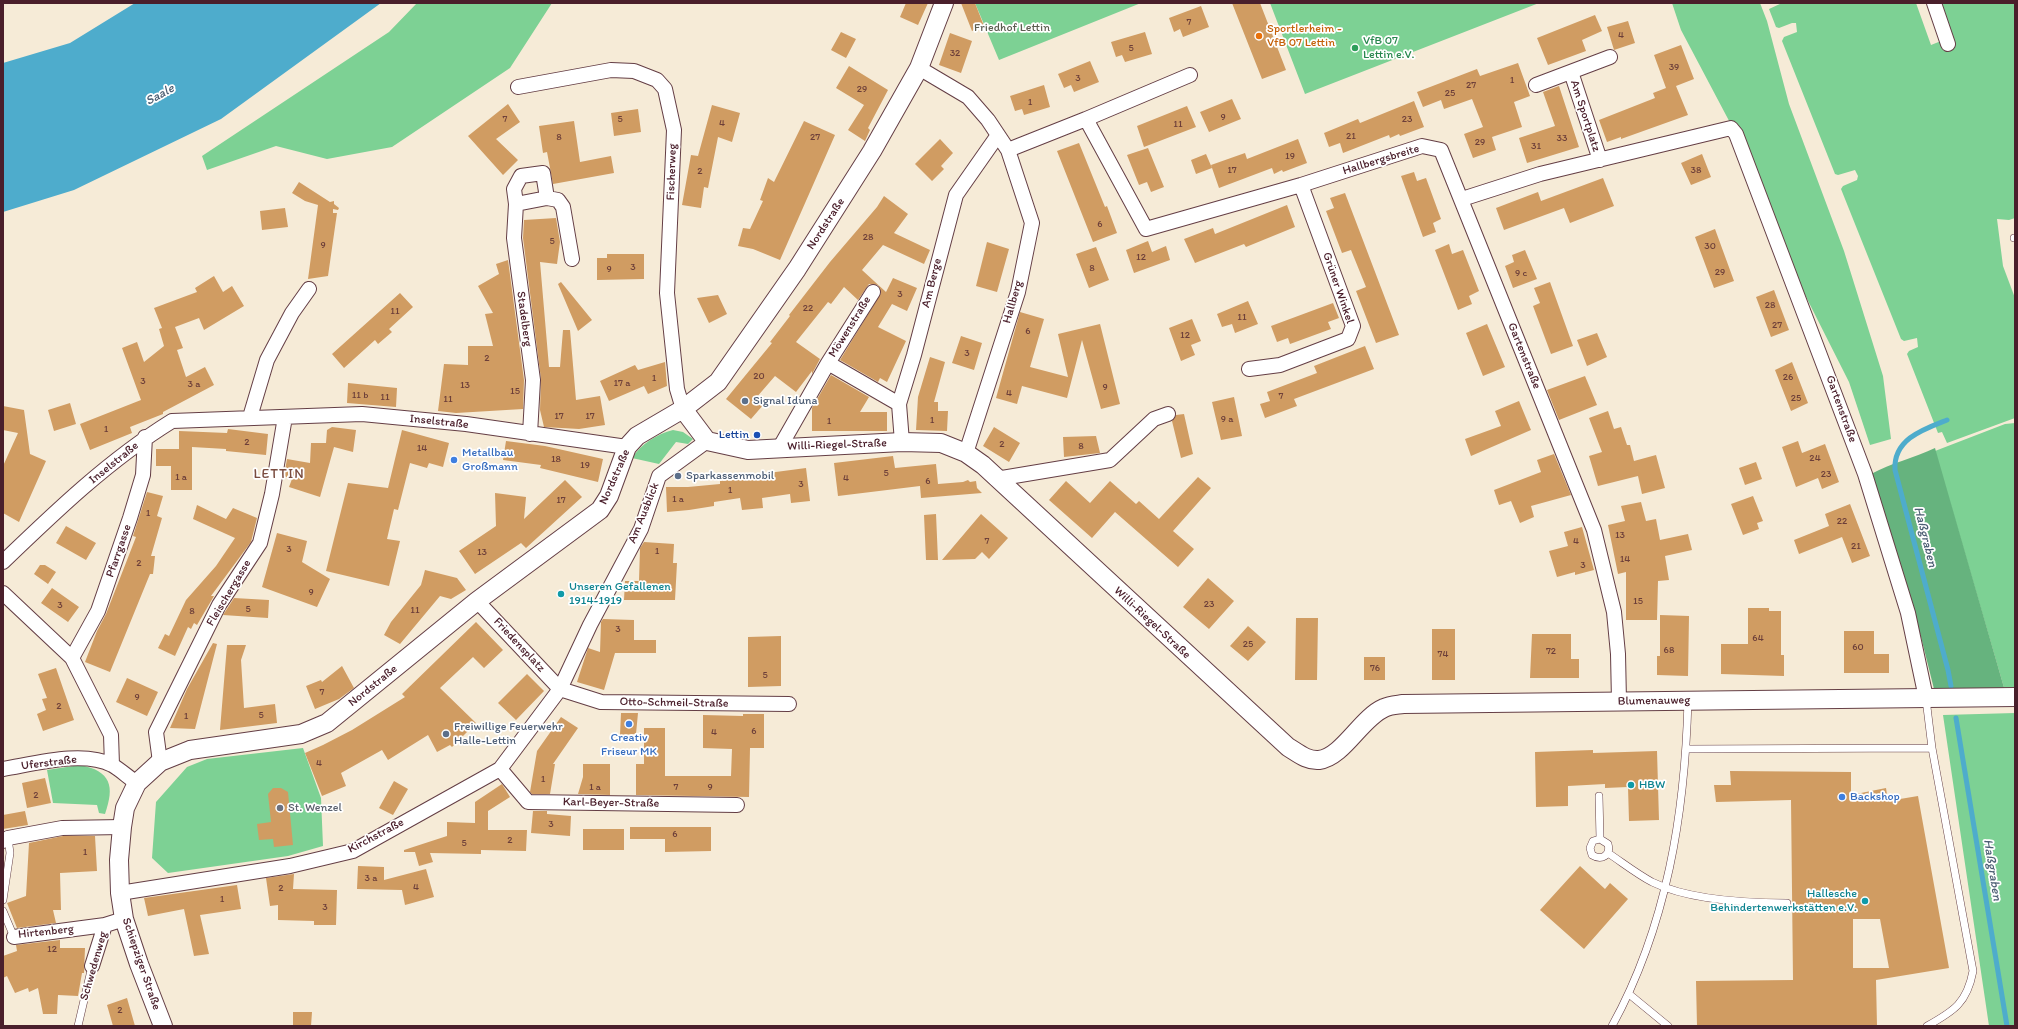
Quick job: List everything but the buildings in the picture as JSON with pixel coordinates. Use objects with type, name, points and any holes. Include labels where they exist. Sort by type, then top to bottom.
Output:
[{"type":"street","name":"Nordstraße","points":[[137,783],[160,762],[190,750],[301,734],[327,723],[478,601],[600,510],[609,496],[627,447],[637,436],[684,409],[718,382],[793,276],[872,151],[919,68],[944,3]]},
{"type":"street","points":[[1934,3],[1948,44]]},
{"type":"street","name":"Am Sportplatz","points":[[1536,84],[1610,57]]},
{"type":"street","name":"Hallberg","points":[[919,68],[968,97],[988,120],[1008,150],[1032,223],[1018,292],[966,453]]},
{"type":"street","name":"Fischerweg","points":[[518,87],[611,70],[634,71],[657,80],[666,89],[674,130],[667,293],[677,389],[684,409]]},
{"type":"street","name":"Am Sportplatz","points":[[1571,72],[1600,160]]},
{"type":"street","points":[[1008,150],[1048,135],[1190,75]]},
{"type":"street","name":"Hallbergsbreite","points":[[1086,119],[1146,229],[1301,185],[1422,146],[1440,150],[1462,199]]},
{"type":"street","name":"Gartenstraße","points":[[1600,160],[1730,128],[1736,134],[1865,474],[1908,613],[1926,698]]},
{"type":"street","name":"Am Berge","points":[[902,442],[899,404],[914,355],[956,195],[998,135]]},
{"type":"street","points":[[1462,199],[1540,174],[1600,160]]},
{"type":"street","name":"Stadelberg","points":[[530,434],[533,380],[514,238],[516,204],[514,189],[521,176],[543,173],[547,198]]},
{"type":"street","name":"Grüner Winkel","points":[[1249,369],[1280,365],[1348,339],[1354,326],[1301,185]]},
{"type":"street","points":[[516,204],[547,198],[558,200],[563,206],[572,259]]},
{"type":"street","name":"Gartenstraße","points":[[1462,199],[1594,530],[1614,612],[1618,654],[1619,701]]},
{"type":"street","points":[[250,418],[267,360],[292,313],[309,289]]},
{"type":"street","name":"Möwenstraße","points":[[780,448],[828,363],[873,292]]},
{"type":"street","name":"Möwenstraße","points":[[828,363],[899,404]]},
{"type":"street","points":[[684,409],[707,441]]},
{"type":"street","name":"Inselstraße","points":[[3,562],[68,500],[145,438],[172,421],[362,414],[466,424],[627,447]]},
{"type":"street","points":[[996,479],[1110,460],[1154,418],[1168,414]]},
{"type":"street","name":"Fleischergasse","points":[[160,762],[156,732],[219,605],[260,543],[272,494],[285,417]]},
{"type":"street","name":"Pfarrgasse","points":[[72,658],[98,611],[130,518],[143,475],[145,438]]},
{"type":"street","name":"Willi-Riegel-Straße","points":[[707,441],[748,450],[902,442],[941,443],[966,453],[1288,747],[1313,760]]},
{"type":"street","name":"Am Ausblick","points":[[560,689],[590,625],[641,529],[659,476],[707,441]]},
{"type":"street","points":[[3,593],[72,658],[111,735],[112,765]]},
{"type":"street","name":"Friedensplatz","points":[[478,601],[560,689]]},
{"type":"street","name":"Otto-Schmeil-Straße","points":[[560,689],[601,702],[789,704]]},
{"type":"street","name":"Kirchstraße","points":[[120,894],[290,866],[353,851],[500,769],[560,689]]},
{"type":"street","name":"Blumenauweg","points":[[1313,760],[1325,758],[1336,752],[1364,722],[1380,710],[1390,706],[1478,702],[2015,697]]},
{"type":"street","name":"Uferstraße","points":[[3,769],[81,758],[92,759],[112,765],[137,783]]},
{"type":"street","name":"Karl-Beyer-Straße","points":[[500,769],[528,802],[737,805]]},
{"type":"street","name":"Schiepziger Straße","points":[[137,783],[125,808],[122,827],[119,860],[120,894],[124,919],[139,964],[163,1026]]},
{"type":"street","points":[[5,840],[62,828],[122,827]]},
{"type":"street","name":"Schwedenweg","points":[[92,966],[105,925],[124,919]]},
{"type":"street","name":"Hirtenberg","points":[[14,937],[105,925]]},
{"type":"lane","points":[[1926,698],[1932,748],[1973,971],[1970,988],[1963,1000],[1952,1012],[1928,1026]]},
{"type":"lane","points":[[1612,1026],[1629,994],[1642,964],[1665,886],[1680,815],[1686,749],[1688,700]]},
{"type":"lane","points":[[1686,749],[1932,748]]},
{"type":"lane","points":[[1599,796],[1600,838]]},
{"type":"lane","points":[[1600,838],[1596,839],[1590,844],[1591,853],[1597,858],[1605,856],[1608,853]]},
{"type":"lane","points":[[1600,838],[1608,844],[1608,853]]},
{"type":"lane","points":[[3,900],[10,854],[5,840]]},
{"type":"lane","points":[[1608,853],[1652,881],[1665,886],[1723,900],[1787,903]]},
{"type":"lane","name":"Hirtenberg","points":[[3,911],[14,937]]},
{"type":"lane","name":"Schwedenweg","points":[[78,1026],[92,966]]},
{"type":"lane","points":[[1629,994],[1668,1026]]},
{"type":"green space","points":[[417,3],[552,3],[510,68],[392,147],[327,159],[276,146],[207,170],[202,156],[389,32]]},
{"type":"green space","name":"Friedhof Lettin","points":[[975,3],[1141,3],[999,60]]},
{"type":"green space","name":"VfB 07 Lettin e.V.","points":[[1270,3],[1539,3],[1305,94]]},
{"type":"green space","points":[[1672,3],[1760,3],[1767,21],[1789,104],[1844,251],[1883,376],[1891,439],[1870,445],[1849,382],[1796,277],[1736,134],[1681,30]]},
{"type":"green space","points":[[1782,3],[1916,3],[1931,45],[1946,39],[1934,3],[2015,3],[2015,218],[2009,220],[1997,219],[2003,266],[2015,298],[2015,418],[1947,443],[1942,432],[1938,433],[1907,354],[1909,351],[1918,347],[1917,338],[1904,341],[1901,339],[1841,189],[1843,186],[1857,180],[1858,176],[1855,170],[1838,175],[1835,174],[1782,41],[1784,37],[1797,32],[1796,23],[1779,28],[1776,27],[1769,9]]},
{"type":"green space","points":[[2015,423],[2015,691],[2005,691],[1935,451],[2005,424]]},
{"type":"green space","points":[[673,430],[683,432],[693,439],[688,444],[676,442],[659,464],[632,458],[640,448],[650,440]]},
{"type":"green space","points":[[1935,448],[2005,691],[1934,689],[1921,637],[1871,474]]},
{"type":"green space","points":[[2015,713],[2015,1026],[1989,1026],[1943,715]]},
{"type":"green space","points":[[303,748],[321,798],[323,846],[288,856],[168,873],[152,858],[156,802],[187,767],[207,759]]},
{"type":"green space","points":[[80,765],[98,771],[108,781],[110,795],[105,814],[99,813],[97,805],[53,803],[47,770]]},
{"type":"water","name":"Saale","points":[[135,3],[381,3],[221,119],[74,190],[3,212],[3,63],[70,43]]},
{"type":"waterway","name":"Haßgraben","points":[[1947,420],[1929,427],[1905,443],[1899,450],[1895,470],[1951,686]]},
{"type":"waterway","name":"Haßgraben","points":[[1956,718],[2007,1026]]},
{"type":"place","name":"Sportlerheim - VfB 07 Lettin","points":[[1259,36]]},
{"type":"place","name":"VfB 07 Lettin e.V.","points":[[1355,48]]},
{"type":"place","name":"Signal Iduna","points":[[745,401]]},
{"type":"place","name":"Lettin","points":[[757,435]]},
{"type":"place","name":"Metallbau Großmann","points":[[454,460]]},
{"type":"place","name":"Sparkassenmobil","points":[[678,476]]},
{"type":"place","name":"Unseren Gefallenen 1914-1919","points":[[561,594]]},
{"type":"place","name":"Creativ Friseur MK","points":[[629,724]]},
{"type":"place","name":"Freiwillige Feuerwehr Halle-Lettin","points":[[446,734]]},
{"type":"place","name":"HBW","points":[[1631,785]]},
{"type":"place","name":"Backshop","points":[[1842,797]]},
{"type":"place","name":"St. Wenzel","points":[[280,808]]},
{"type":"place","name":"Hallesche Behindertenwerkstätten e.V.","points":[[1865,901]]},
{"type":"district","name":"LETTIN","points":[[279,474]]}]
